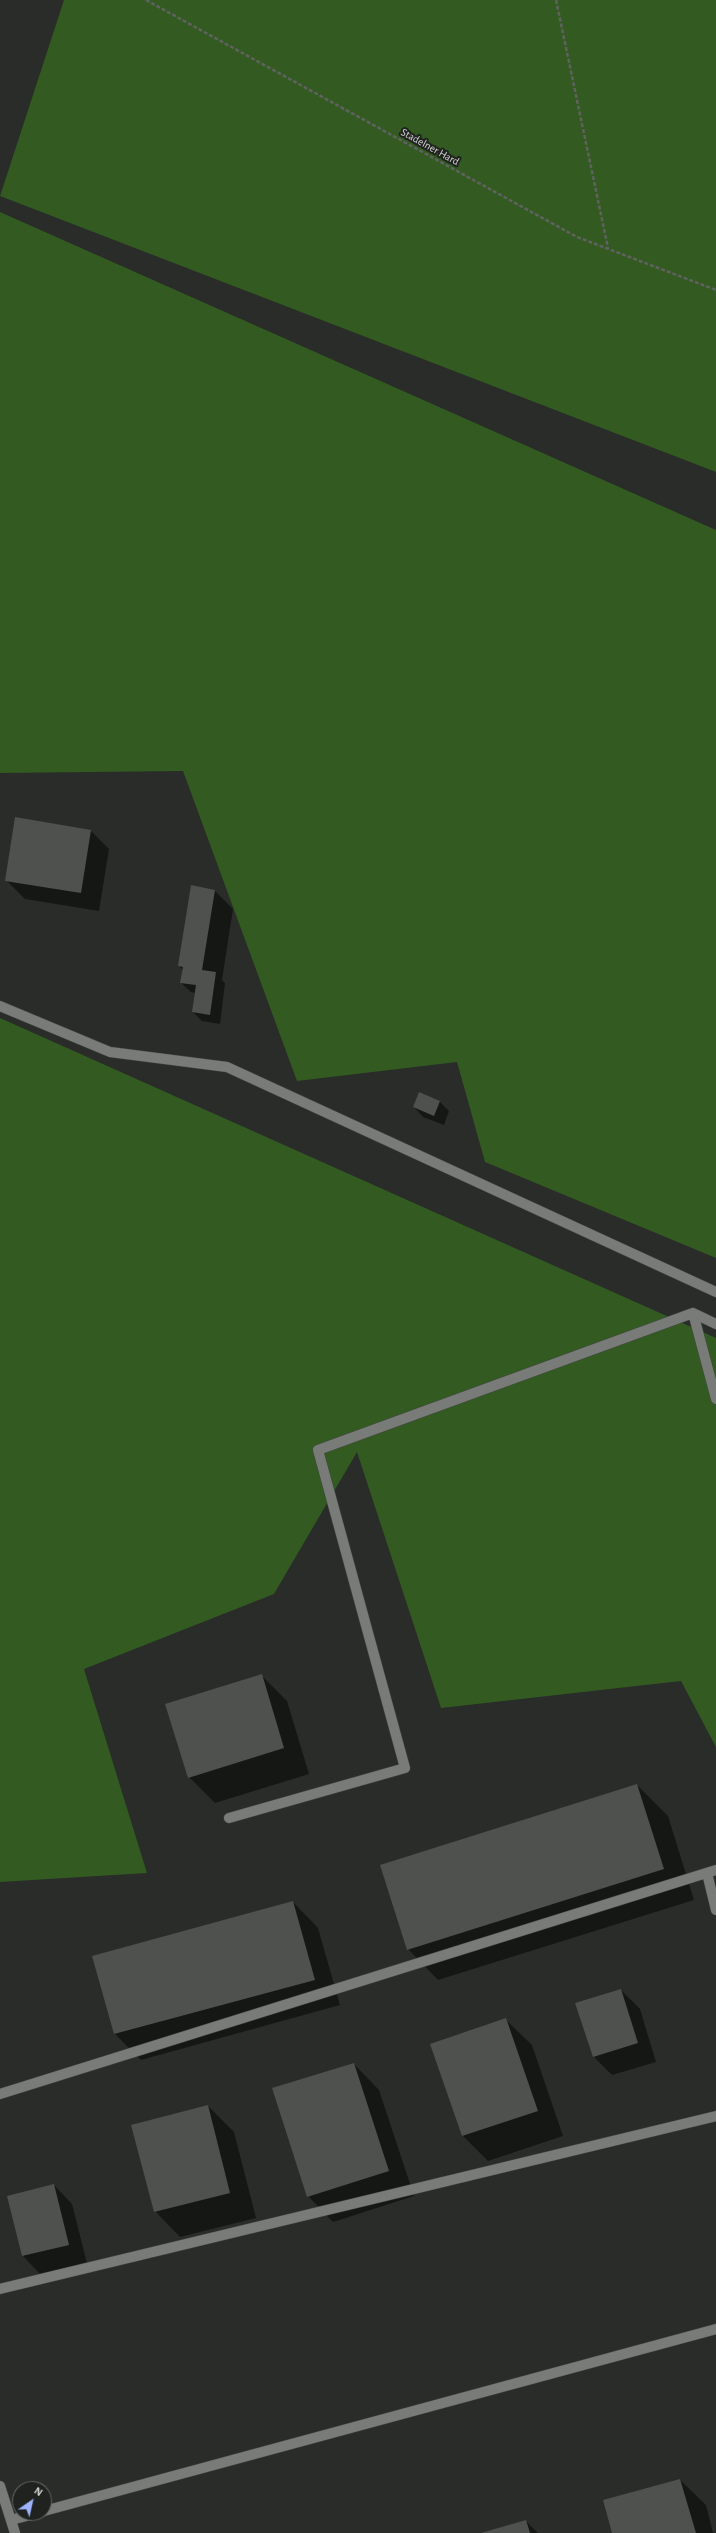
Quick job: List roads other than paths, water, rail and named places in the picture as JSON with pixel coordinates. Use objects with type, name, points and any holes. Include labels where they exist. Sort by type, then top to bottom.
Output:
[{"type":"lane","points":[[0,1006],[110,1052],[227,1067],[716,1292]]},
{"type":"lane","points":[[229,1818],[405,1768],[318,1450],[693,1313],[716,1324]]},
{"type":"lane","points":[[693,1313],[716,1399]]},
{"type":"lane","points":[[0,2094],[712,1872],[716,1910]]},
{"type":"lane","points":[[0,2289],[716,2116]]},
{"type":"lane","points":[[52,2509],[716,2329]]},
{"type":"lane","points":[[0,2486],[12,2520]]},
{"type":"lane","points":[[12,2521],[15,2533]]}]
